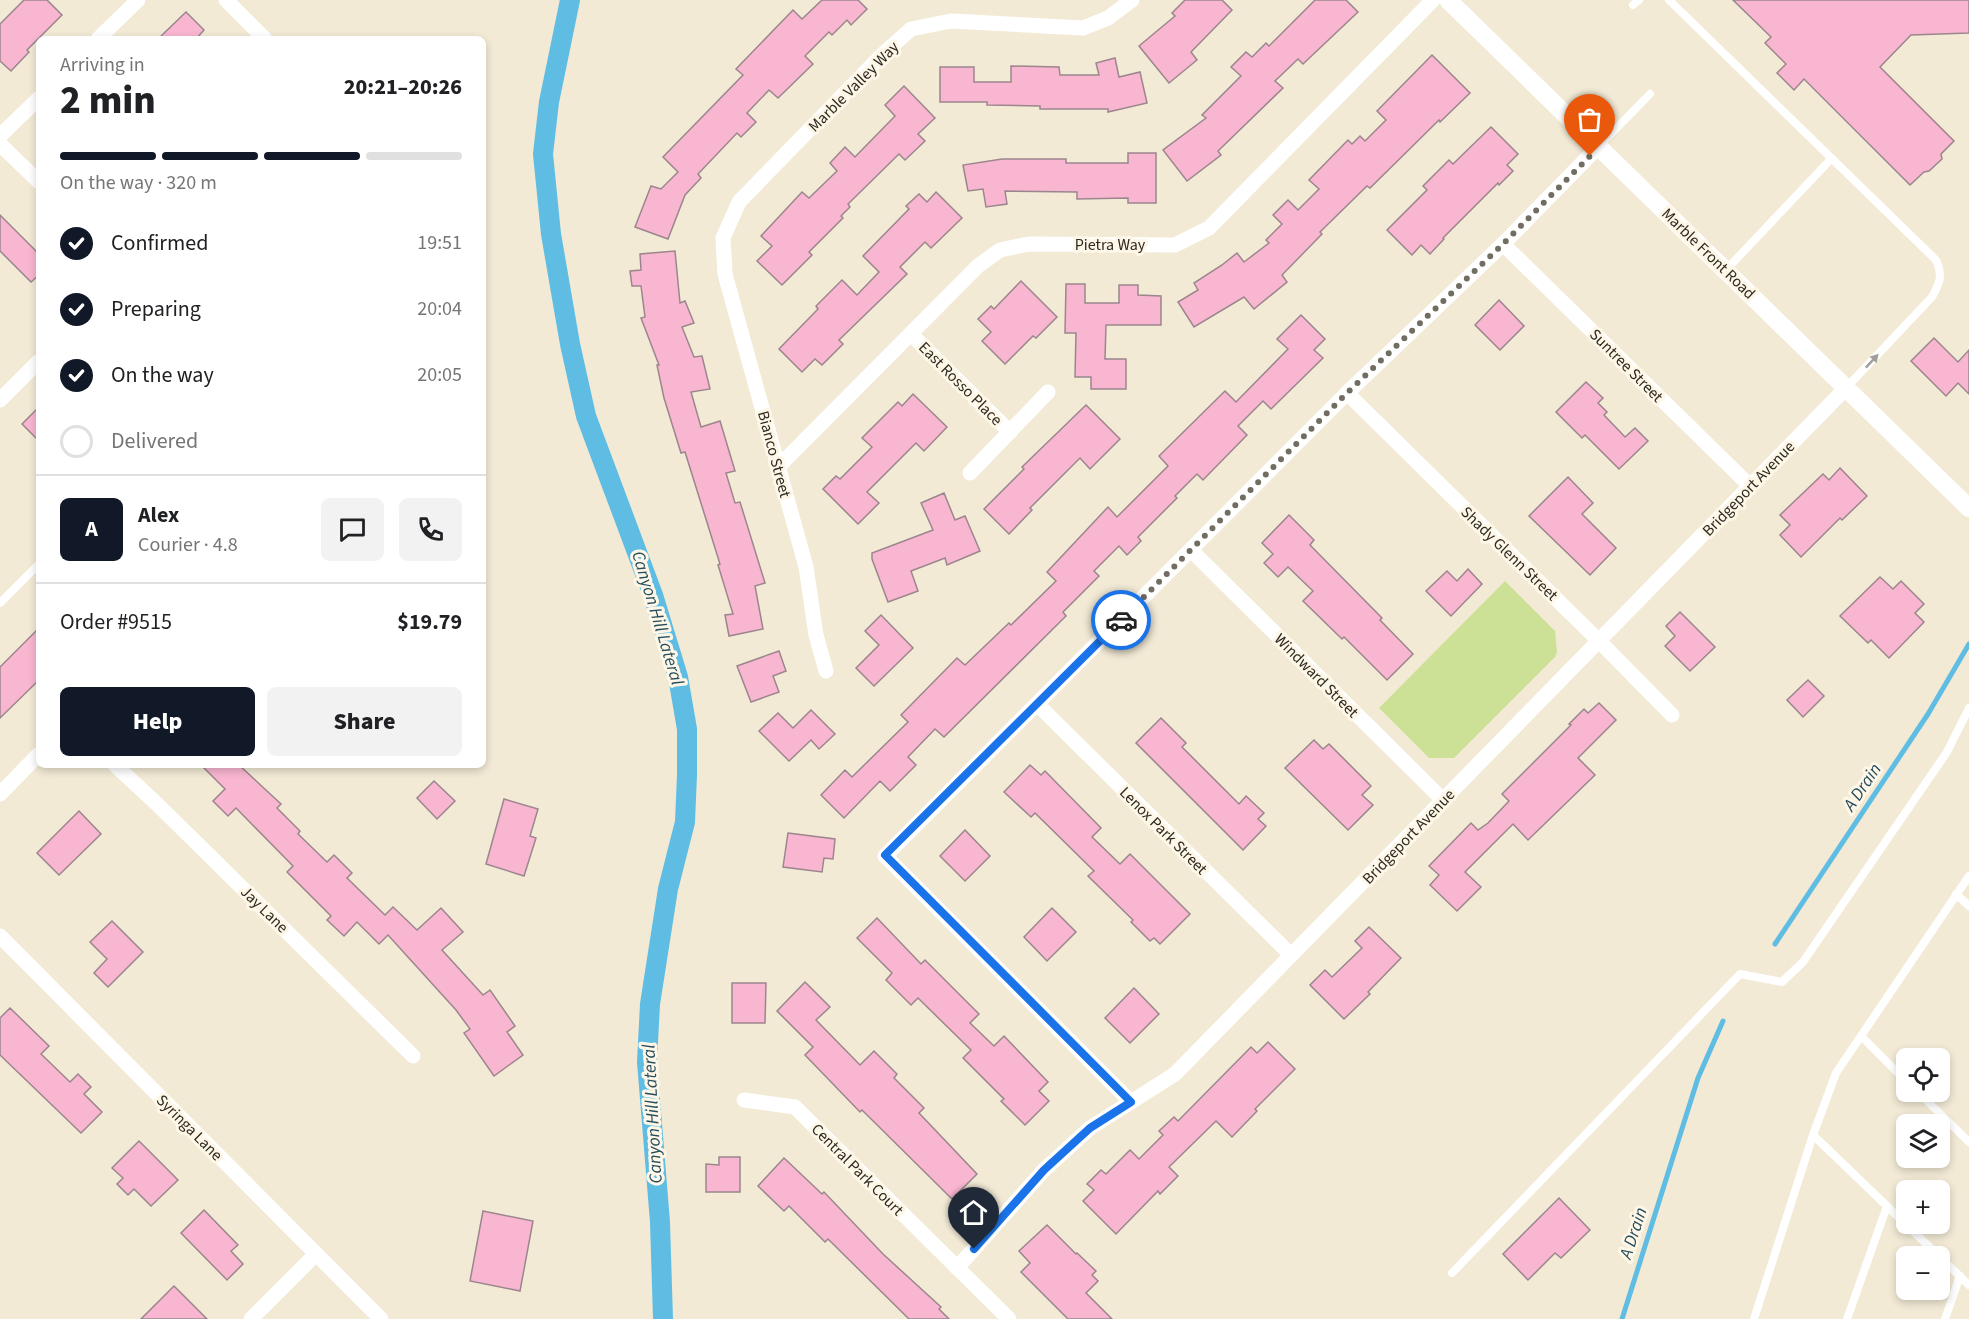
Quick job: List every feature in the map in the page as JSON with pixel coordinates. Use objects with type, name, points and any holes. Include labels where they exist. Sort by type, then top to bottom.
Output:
[{"type":"street","points":[[101,36],[138,0]]},
{"type":"street","points":[[226,0],[262,36]]},
{"type":"street","name":"Marble Valley Way","points":[[723,238],[739,202],[875,62],[912,29],[951,21],[1083,28],[1108,18],[1132,0]]},
{"type":"street","name":"Pietra Way","points":[[778,467],[978,266],[999,250],[1029,244],[1175,245],[1209,228],[1433,0]]},
{"type":"street","name":"Marble Front Road","points":[[1448,0],[1969,508]]},
{"type":"street","points":[[0,136],[36,101]]},
{"type":"street","points":[[0,144],[36,179]]},
{"type":"street","points":[[1131,1102],[885,855],[1347,393],[1503,244],[1599,146]]},
{"type":"street","name":"Bianco Street","points":[[723,238],[725,274],[806,567],[816,635],[826,671]]},
{"type":"street","name":"Suntree Street","points":[[1503,244],[1750,486]]},
{"type":"street","name":"East Rosso Place","points":[[911,334],[1010,432]]},
{"type":"street","points":[[0,400],[36,363]]},
{"type":"street","name":"Bridgeport Avenue","points":[[957,1268],[1044,1170],[1090,1128],[1175,1074],[1846,388]]},
{"type":"street","name":"East Rosso Place","points":[[970,473],[1048,392]]},
{"type":"street","name":"Shady Glenn Street","points":[[1347,393],[1599,640],[1672,715]]},
{"type":"street","name":"Windward Street","points":[[1191,550],[1443,800]]},
{"type":"street","name":"Lenox Park Street","points":[[1037,704],[1291,955]]},
{"type":"street","points":[[0,794],[36,757]]},
{"type":"street","name":"Jay Lane","points":[[117,768],[157,804],[413,1056]]},
{"type":"street","name":"Syringa Lane","points":[[0,936],[381,1319]]},
{"type":"street","name":"Central Park Court","points":[[744,1100],[795,1107],[1010,1319]]},
{"type":"street","points":[[251,1319],[316,1254]]},
{"type":"lane","points":[[1669,0],[1936,260],[1941,271],[1940,284],[1932,297],[1846,388]]},
{"type":"lane","points":[[1599,146],[1650,94]]},
{"type":"lane","points":[[1726,270],[1831,159]]},
{"type":"lane","points":[[0,603],[36,567]]},
{"type":"lane","points":[[1452,1273],[1740,974],[1782,982],[1803,962],[1947,752],[1969,708]]},
{"type":"lane","points":[[1754,1319],[1813,1135],[1836,1073],[1969,876]]},
{"type":"lane","points":[[1956,894],[1969,906]]},
{"type":"lane","points":[[1862,1037],[1896,1071]]},
{"type":"lane","points":[[1928,1102],[1969,1142]]},
{"type":"lane","points":[[1813,1135],[1969,1285]]},
{"type":"lane","points":[[1847,1319],[1887,1206]]},
{"type":"lane","points":[[1944,1319],[1960,1276]]},
{"type":"green space","points":[[1505,581],[1555,631],[1557,652],[1555,657],[1454,758],[1429,758],[1379,708]]},
{"type":"building","points":[[24,0],[47,0],[62,15],[41,36],[36,36],[36,41],[27,50],[29,52],[11,71],[0,61],[0,24]]},
{"type":"building","points":[[822,0],[858,0],[867,9],[851,25],[847,20],[832,35],[829,32],[805,56],[813,64],[778,98],[769,90],[747,113],[756,122],[741,137],[737,133],[698,174],[701,178],[685,195],[668,239],[635,227],[651,186],[661,189],[678,172],[663,157],[743,75],[736,69],[793,10],[802,19]]},
{"type":"building","points":[[1185,0],[1222,0],[1232,10],[1191,52],[1197,60],[1169,83],[1139,46],[1175,16],[1172,13]]},
{"type":"building","points":[[1315,0],[1346,0],[1358,12],[1303,64],[1298,59],[1275,81],[1283,88],[1218,151],[1221,155],[1187,181],[1163,150],[1206,118],[1202,115],[1241,76],[1231,67],[1246,52],[1252,57],[1266,43],[1269,46]]},
{"type":"building","points":[[1733,0],[1969,0],[1969,33],[1911,35],[1880,67],[1954,141],[1941,154],[1942,159],[1910,185],[1804,79],[1794,90],[1777,73],[1786,64],[1765,43],[1771,37]]},
{"type":"building","points":[[186,12],[204,30],[199,36],[161,36]]},
{"type":"building","points":[[1432,55],[1470,93],[1320,232],[1322,234],[1282,275],[1287,282],[1254,309],[1244,297],[1194,327],[1178,302],[1198,290],[1194,283],[1237,253],[1244,262],[1269,243],[1266,240],[1282,224],[1273,215],[1288,200],[1298,210],[1319,189],[1309,180],[1348,140],[1352,144],[1360,136],[1365,141],[1386,120],[1377,111]]},
{"type":"building","points":[[1115,58],[1119,77],[1140,72],[1147,103],[1108,112],[1108,109],[1040,109],[1040,106],[987,105],[987,102],[940,102],[940,67],[974,67],[974,82],[1011,82],[1011,66],[1059,67],[1060,75],[1099,75],[1096,63]]},
{"type":"building","points":[[904,86],[935,118],[918,134],[925,141],[905,160],[899,154],[848,204],[850,207],[841,216],[843,218],[809,252],[812,255],[782,285],[757,261],[772,246],[761,236],[802,192],[809,198],[837,171],[830,163],[845,147],[855,157],[895,116],[885,105]]},
{"type":"building","points":[[1491,127],[1518,154],[1507,165],[1513,171],[1443,238],[1430,254],[1421,245],[1412,255],[1387,230],[1427,190],[1423,186],[1449,160],[1453,164]]},
{"type":"building","points":[[1128,153],[1156,153],[1156,203],[1128,203],[1128,198],[1077,199],[1077,192],[1005,191],[1007,204],[986,207],[983,189],[968,191],[963,165],[1002,159],[1066,159],[1066,163],[1128,163]]},
{"type":"building","points":[[936,192],[962,218],[931,248],[925,242],[900,267],[907,274],[839,340],[843,344],[822,365],[815,359],[802,372],[779,349],[818,309],[816,306],[842,280],[857,295],[879,272],[863,256],[909,209],[906,206],[919,194],[927,202]]},
{"type":"building","points":[[0,215],[36,251],[36,278],[31,282],[0,251]]},
{"type":"building","points":[[675,251],[680,303],[685,301],[694,323],[682,327],[694,357],[702,356],[710,389],[691,392],[701,427],[720,421],[735,471],[726,473],[735,503],[740,502],[765,583],[755,586],[763,629],[729,636],[725,615],[733,614],[718,565],[720,564],[685,452],[681,453],[664,398],[657,365],[659,365],[641,318],[645,317],[641,286],[632,286],[630,271],[641,270],[640,254]]},
{"type":"building","points":[[1021,281],[1057,317],[1036,338],[1033,336],[1005,364],[982,341],[991,332],[978,319],[991,306],[994,309]]},
{"type":"building","points":[[1066,284],[1085,284],[1085,303],[1119,303],[1119,285],[1138,285],[1138,295],[1161,296],[1161,325],[1106,325],[1105,359],[1126,359],[1126,389],[1091,389],[1091,377],[1075,377],[1076,333],[1065,333]]},
{"type":"building","points":[[1499,300],[1524,326],[1500,350],[1475,325]]},
{"type":"building","points":[[1301,315],[1325,339],[1314,350],[1323,358],[1271,409],[1263,401],[1238,426],[1247,435],[1203,480],[1197,474],[1175,496],[1177,498],[1138,537],[1141,541],[1127,555],[1119,546],[1094,571],[1099,576],[1063,612],[1066,616],[944,737],[935,729],[908,757],[916,765],[890,791],[880,781],[844,818],[821,795],[845,770],[852,777],[908,722],[901,715],[957,658],[965,665],[1009,623],[1011,625],[1056,581],[1047,572],[1108,507],[1117,517],[1168,466],[1159,456],[1225,391],[1236,402],[1288,349],[1277,339]]},
{"type":"building","points":[[1934,338],[1958,362],[1969,350],[1969,394],[1958,383],[1946,396],[1911,361]]},
{"type":"building","points":[[1586,382],[1603,398],[1598,403],[1607,412],[1604,415],[1625,437],[1635,428],[1648,441],[1619,469],[1585,435],[1582,438],[1556,412]]},
{"type":"building","points":[[913,394],[947,427],[924,451],[916,443],[867,492],[879,503],[858,524],[823,489],[836,476],[840,479],[872,447],[862,438],[898,402],[902,406]]},
{"type":"building","points":[[1086,405],[1120,439],[1090,469],[1080,458],[1030,508],[1032,510],[1009,534],[984,509],[1024,469],[1022,467]]},
{"type":"building","points":[[36,410],[36,438],[22,424]]},
{"type":"building","points":[[1840,468],[1867,496],[1842,520],[1840,518],[1801,557],[1780,535],[1790,525],[1780,515],[1823,474],[1829,480]]},
{"type":"building","points":[[1568,477],[1593,503],[1582,514],[1616,548],[1590,575],[1529,516]]},
{"type":"building","points":[[944,493],[955,520],[965,516],[980,551],[947,565],[945,558],[911,571],[918,591],[888,602],[872,559],[872,553],[933,530],[921,503]]},
{"type":"building","points":[[1289,515],[1314,540],[1310,545],[1382,618],[1380,620],[1413,654],[1387,680],[1344,637],[1342,639],[1303,601],[1313,591],[1288,567],[1278,577],[1264,563],[1273,554],[1262,543]]},
{"type":"building","points":[[1468,569],[1482,584],[1451,616],[1426,591],[1447,571],[1457,581]]},
{"type":"building","points":[[1880,577],[1893,589],[1901,581],[1924,604],[1915,613],[1924,622],[1889,658],[1871,640],[1868,643],[1840,616]]},
{"type":"building","points":[[1680,612],[1715,647],[1690,671],[1665,646],[1675,636],[1666,626]]},
{"type":"building","points":[[881,615],[913,648],[874,686],[856,668],[879,645],[865,631]]},
{"type":"building","points":[[36,631],[36,683],[0,718],[0,667]]},
{"type":"building","points":[[779,651],[786,671],[773,676],[779,692],[751,702],[737,666]]},
{"type":"building","points":[[1808,680],[1824,696],[1803,717],[1787,700]]},
{"type":"building","points":[[1599,703],[1616,720],[1578,758],[1595,775],[1528,840],[1513,824],[1465,872],[1481,887],[1457,911],[1430,885],[1439,875],[1429,866],[1471,823],[1478,830],[1488,823],[1509,801],[1502,794],[1584,709],[1588,713]]},
{"type":"building","points":[[811,710],[835,734],[819,749],[811,740],[789,761],[759,731],[778,713],[793,728]]},
{"type":"building","points":[[1161,718],[1186,743],[1182,747],[1239,804],[1246,796],[1264,813],[1258,819],[1266,826],[1243,850],[1136,743]]},
{"type":"building","points":[[1314,740],[1323,749],[1329,744],[1371,786],[1362,795],[1373,805],[1348,830],[1285,768]]},
{"type":"building","points":[[1030,765],[1041,775],[1045,771],[1101,828],[1092,837],[1120,864],[1130,854],[1190,914],[1160,944],[1154,938],[1150,941],[1131,922],[1133,920],[1088,876],[1094,871],[1035,813],[1031,817],[1004,792]]},
{"type":"building","points":[[204,768],[242,768],[281,804],[277,808],[300,831],[298,834],[327,862],[334,855],[352,873],[347,878],[385,915],[393,907],[417,930],[441,908],[463,932],[442,950],[483,995],[490,990],[515,1026],[507,1032],[523,1055],[494,1076],[464,1033],[470,1029],[456,1010],[388,935],[379,944],[357,922],[344,936],[327,920],[331,916],[287,872],[293,866],[236,808],[228,816],[213,801],[225,789]]},
{"type":"building","points":[[434,781],[455,801],[437,819],[417,798]]},
{"type":"building","points":[[504,799],[538,809],[530,836],[536,838],[524,876],[486,864]]},
{"type":"building","points":[[79,811],[101,834],[59,875],[37,853]]},
{"type":"building","points":[[965,830],[990,856],[965,881],[940,856]]},
{"type":"building","points":[[788,833],[835,839],[833,859],[824,858],[822,872],[783,867]]},
{"type":"building","points":[[1052,908],[1076,932],[1047,961],[1024,937]]},
{"type":"building","points":[[877,918],[921,964],[925,960],[979,1014],[970,1023],[994,1046],[1004,1036],[1048,1082],[1039,1091],[1049,1101],[1025,1125],[1001,1101],[1004,1099],[963,1058],[971,1050],[918,998],[911,1005],[886,980],[892,973],[857,938]]},
{"type":"building","points":[[112,921],[143,952],[108,987],[94,973],[107,959],[90,942]]},
{"type":"building","points":[[1369,927],[1401,958],[1368,992],[1370,994],[1344,1019],[1310,985],[1325,970],[1332,977],[1362,948],[1355,941]]},
{"type":"building","points":[[805,982],[830,1007],[816,1020],[860,1065],[874,1051],[897,1074],[894,1078],[924,1108],[919,1113],[977,1174],[952,1199],[862,1110],[860,1112],[805,1055],[813,1047],[777,1011]]},
{"type":"building","points":[[732,983],[766,983],[765,1023],[732,1023]]},
{"type":"building","points":[[1134,988],[1159,1014],[1130,1043],[1105,1018]]},
{"type":"building","points":[[10,1008],[49,1046],[41,1054],[70,1082],[78,1074],[91,1087],[84,1094],[102,1112],[81,1133],[0,1055],[0,1018]]},
{"type":"building","points":[[1268,1042],[1295,1069],[1255,1109],[1257,1111],[1232,1137],[1216,1121],[1169,1167],[1178,1176],[1160,1194],[1158,1191],[1116,1234],[1083,1201],[1094,1190],[1087,1184],[1101,1170],[1106,1174],[1130,1150],[1139,1159],[1163,1135],[1159,1131],[1174,1117],[1178,1121],[1251,1047],[1257,1053]]},
{"type":"building","points":[[139,1141],[178,1180],[151,1206],[134,1189],[128,1195],[117,1184],[123,1178],[112,1168]]},
{"type":"building","points":[[719,1157],[740,1157],[740,1192],[706,1192],[706,1164],[719,1165]]},
{"type":"building","points":[[784,1158],[822,1194],[824,1192],[883,1254],[941,1307],[939,1309],[949,1319],[909,1319],[828,1239],[825,1242],[789,1206],[784,1211],[758,1186]]},
{"type":"building","points":[[1559,1198],[1590,1230],[1561,1258],[1555,1253],[1528,1280],[1503,1254]]},
{"type":"building","points":[[204,1210],[238,1245],[231,1251],[243,1264],[227,1280],[181,1233]]},
{"type":"building","points":[[483,1211],[533,1221],[520,1291],[470,1281]]},
{"type":"building","points":[[1047,1225],[1096,1271],[1092,1275],[1098,1281],[1086,1293],[1112,1319],[1068,1319],[1021,1272],[1030,1263],[1019,1251]]},
{"type":"building","points":[[174,1286],[207,1319],[141,1319]]},
{"type":"waterway","name":"Canyon Hill Lateral","points":[[570,0],[549,102],[543,154],[551,234],[570,344],[586,416],[653,595],[678,677],[687,729],[685,822],[668,889],[650,1004],[647,1062],[660,1222],[663,1319]]},
{"type":"waterway","name":"A Drain","points":[[1775,944],[1928,714],[1969,644]]},
{"type":"waterway","name":"A Drain","points":[[1622,1319],[1698,1078],[1723,1021]]},
{"type":"way so far","points":[[1121,620],[1347,393],[1503,244],[1590,156]]},
{"type":"route","points":[[974,1249],[1044,1170],[1090,1128],[1131,1102],[885,855],[1121,620]]}]
